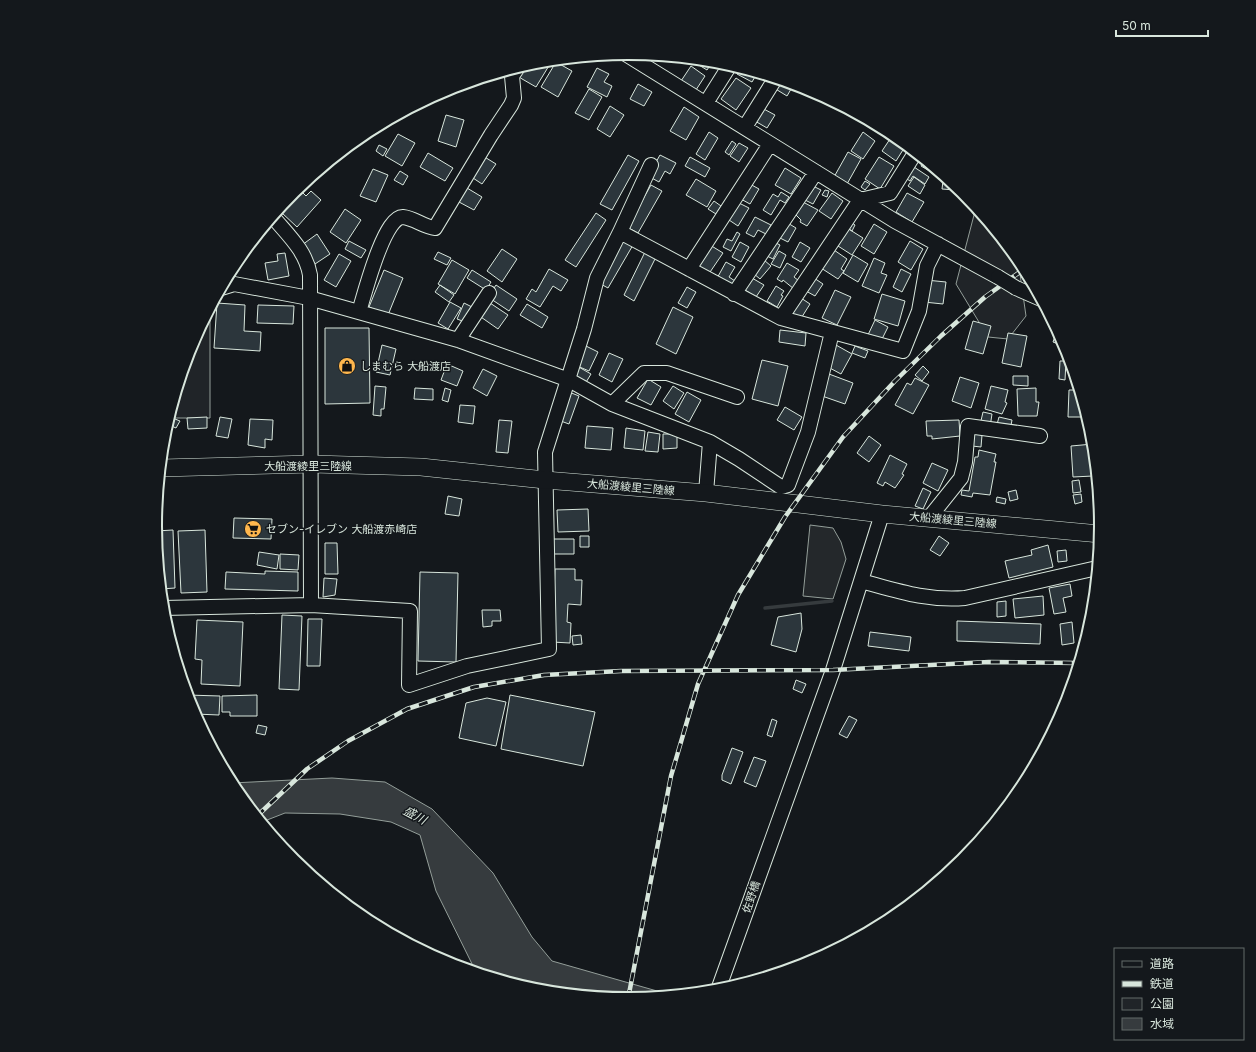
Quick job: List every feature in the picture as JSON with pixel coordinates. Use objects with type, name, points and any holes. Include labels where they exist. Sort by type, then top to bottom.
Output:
[{"type":"main road","name":"大船渡綾里三陸線","points":[[166,468],[312,464],[421,467],[545,480],[706,493],[882,514],[1094,533]]},
{"type":"street","points":[[648,61],[706,103],[860,200],[1016,288],[1034,296]]},
{"type":"street","points":[[706,103],[726,71]]},
{"type":"street","points":[[359,312],[381,245],[389,228],[397,219],[403,217],[435,228],[491,135],[511,105],[514,98],[513,75]]},
{"type":"street","points":[[744,127],[772,83]]},
{"type":"street","points":[[689,270],[770,144]]},
{"type":"street","points":[[781,318],[860,200],[890,193],[912,156]]},
{"type":"street","points":[[169,608],[311,605],[410,611],[409,685],[467,666],[549,649],[545,452],[569,380],[597,278],[620,232],[650,165]]},
{"type":"street","points":[[734,294],[816,172]]},
{"type":"street","points":[[276,221],[300,248],[309,265],[310,275],[309,298],[312,464],[311,605]]},
{"type":"street","points":[[620,232],[781,318],[902,351],[919,310],[927,266],[938,244]]},
{"type":"street","points":[[229,286],[234,284],[309,298],[458,340],[569,380],[612,404],[710,442],[781,487],[788,485],[808,432],[832,332]]},
{"type":"street","points":[[458,340],[489,293]]},
{"type":"street","points":[[612,404],[644,373],[667,373],[737,396]]},
{"type":"street","points":[[929,518],[961,478],[965,462],[968,426],[1040,436]]},
{"type":"street","points":[[706,493],[710,442]]},
{"type":"street","name":"佐野橋","points":[[721,983],[833,670],[882,514]]},
{"type":"street","points":[[861,581],[927,598],[946,600],[965,598],[1092,569]]},
{"type":"green space","points":[[973,213],[998,242],[1020,275],[1026,316],[1008,339],[988,337],[956,284]]},
{"type":"green space","points":[[210,320],[210,418],[175,418],[197,348]]},
{"type":"shaded area","points":[[810,525],[833,528],[841,542],[846,559],[833,599],[803,596]]},
{"type":"water","name":"盛川","points":[[332,778],[385,782],[432,809],[493,873],[532,937],[552,961],[657,991],[598,991],[567,988],[507,976],[473,965],[436,891],[420,835],[391,822],[340,814],[285,813],[267,820],[239,783]]},
{"type":"building","points":[[561,65],[572,71],[558,97],[541,87],[553,66]]},
{"type":"building","points":[[691,66],[705,76],[694,93],[679,84]]},
{"type":"building","points":[[700,66],[709,67],[707,70]]},
{"type":"building","points":[[548,67],[536,87],[517,76],[519,73]]},
{"type":"building","points":[[597,68],[609,74],[604,82],[612,86],[607,97],[587,87]]},
{"type":"building","points":[[737,73],[754,78],[752,82]]},
{"type":"building","points":[[736,78],[751,88],[736,110],[721,99]]},
{"type":"building","points":[[638,84],[652,92],[644,106],[630,99]]},
{"type":"building","points":[[776,84],[791,90],[787,96],[774,88]]},
{"type":"building","points":[[589,89],[602,97],[589,120],[575,113]]},
{"type":"building","points":[[610,106],[624,115],[610,137],[597,129]]},
{"type":"building","points":[[684,107],[699,117],[686,140],[670,131]]},
{"type":"building","points":[[762,108],[775,115],[767,128],[755,121]]},
{"type":"building","points":[[446,115],[464,120],[456,147],[438,141]]},
{"type":"building","points":[[709,132],[718,138],[705,160],[696,154]]},
{"type":"building","points":[[863,132],[875,141],[863,159],[851,151]]},
{"type":"building","points":[[398,134],[415,143],[402,166],[385,156]]},
{"type":"building","points":[[889,140],[903,150],[896,161],[882,151]]},
{"type":"building","points":[[732,141],[736,144],[729,155],[725,152]]},
{"type":"building","points":[[739,143],[748,148],[739,162],[730,156]]},
{"type":"building","points":[[379,145],[387,149],[383,156],[376,151]]},
{"type":"building","points":[[848,152],[861,159],[847,184],[834,177]]},
{"type":"building","points":[[428,153],[453,168],[445,181],[420,167]]},
{"type":"building","points":[[628,155],[639,161],[612,210],[600,204]]},
{"type":"building","points":[[660,155],[676,163],[670,174],[665,171],[659,182],[648,176]]},
{"type":"building","points":[[483,156],[496,164],[482,184],[470,176]]},
{"type":"building","points":[[690,157],[710,168],[705,177],[685,166]]},
{"type":"building","points":[[879,157],[894,166],[880,189],[865,179]]},
{"type":"building","points":[[911,165],[929,177],[925,184],[913,176],[910,181],[904,177]]},
{"type":"building","points":[[785,168],[801,178],[791,194],[775,185]]},
{"type":"building","points":[[373,169],[388,175],[376,202],[360,196]]},
{"type":"building","points":[[400,171],[408,176],[403,185],[394,180]]},
{"type":"building","points":[[914,177],[925,185],[920,194],[908,186]]},
{"type":"building","points":[[696,179],[716,191],[707,207],[686,195]]},
{"type":"building","points":[[865,181],[870,184],[865,190],[861,187]]},
{"type":"building","points":[[748,183],[759,189],[750,204],[739,198]]},
{"type":"building","points":[[943,183],[951,190],[942,189]]},
{"type":"building","points":[[651,185],[662,191],[638,233],[627,227]]},
{"type":"building","points":[[811,185],[821,190],[813,204],[803,199]]},
{"type":"building","points":[[467,188],[482,197],[474,210],[459,202]]},
{"type":"building","points":[[825,190],[829,191],[827,197],[822,195]]},
{"type":"building","points":[[311,191],[321,200],[297,227],[283,214],[302,192],[306,196]]},
{"type":"building","points":[[781,192],[789,197],[785,203],[780,200],[771,215],[763,210],[773,194],[778,197]]},
{"type":"building","points":[[832,193],[843,201],[831,219],[819,211]]},
{"type":"building","points":[[907,193],[924,202],[912,222],[896,212]]},
{"type":"building","points":[[714,201],[721,206],[716,214],[708,209]]},
{"type":"building","points":[[803,202],[818,210],[807,226],[800,222],[801,220],[795,214]]},
{"type":"building","points":[[739,203],[749,208],[738,226],[729,220]]},
{"type":"building","points":[[345,209],[361,220],[346,243],[330,232]]},
{"type":"building","points":[[596,213],[606,220],[576,267],[565,260]]},
{"type":"building","points":[[755,217],[771,225],[766,234],[758,230],[754,237],[746,233]]},
{"type":"building","points":[[849,221],[855,225],[852,231],[845,226]]},
{"type":"building","points":[[786,222],[796,228],[788,242],[778,237]]},
{"type":"building","points":[[874,224],[887,232],[874,254],[861,246]]},
{"type":"building","points":[[847,228],[863,238],[852,255],[838,246]]},
{"type":"building","points":[[737,232],[740,234],[731,251],[723,247],[727,239],[732,241]]},
{"type":"building","points":[[317,234],[330,254],[315,264],[302,245]]},
{"type":"building","points":[[623,239],[633,245],[608,288],[597,282]]},
{"type":"building","points":[[349,241],[366,250],[361,258],[345,249]]},
{"type":"building","points":[[910,241],[923,249],[911,270],[898,262]]},
{"type":"building","points":[[740,242],[749,247],[741,262],[732,257]]},
{"type":"building","points":[[774,242],[780,245],[773,259],[767,256]]},
{"type":"building","points":[[800,242],[810,248],[801,262],[792,257]]},
{"type":"building","points":[[710,245],[723,253],[706,278],[694,270]]},
{"type":"building","points":[[502,249],[517,259],[502,282],[487,271]]},
{"type":"building","points":[[834,250],[847,259],[841,269],[844,271],[838,279],[821,268]]},
{"type":"building","points":[[779,251],[786,255],[780,268],[771,264]]},
{"type":"building","points":[[438,252],[451,258],[447,265],[434,259]]},
{"type":"building","points":[[645,252],[656,257],[634,301],[624,295]]},
{"type":"building","points":[[285,253],[289,276],[268,280],[265,263],[278,261],[277,254]]},
{"type":"building","points":[[339,254],[351,261],[336,287],[324,280]]},
{"type":"building","points":[[853,255],[868,264],[858,282],[843,273]]},
{"type":"building","points":[[874,258],[885,263],[881,273],[887,275],[879,293],[862,286]]},
{"type":"building","points":[[452,260],[469,270],[455,294],[438,284]]},
{"type":"building","points":[[764,260],[771,266],[760,279],[753,273]]},
{"type":"building","points":[[726,262],[735,267],[729,277],[735,281],[731,288],[716,280]]},
{"type":"building","points":[[787,263],[799,270],[794,277],[799,281],[794,289],[783,280],[782,282],[777,279]]},
{"type":"building","points":[[549,269],[568,280],[561,291],[553,286],[540,307],[526,299],[532,289],[536,292]]},
{"type":"building","points":[[901,269],[911,274],[902,292],[893,287]]},
{"type":"building","points":[[384,270],[403,278],[388,315],[369,307]]},
{"type":"building","points":[[472,270],[491,282],[486,290],[467,278]]},
{"type":"building","points":[[752,278],[764,285],[756,297],[745,290]]},
{"type":"building","points":[[814,278],[823,284],[815,296],[806,291]]},
{"type":"building","points":[[926,280],[946,282],[943,304],[924,302]]},
{"type":"building","points":[[440,285],[454,295],[449,302],[435,292]]},
{"type":"building","points":[[496,285],[517,299],[509,311],[488,297]]},
{"type":"building","points":[[776,286],[784,291],[777,307],[767,301]]},
{"type":"building","points":[[687,287],[696,292],[687,308],[678,303]]},
{"type":"building","points":[[835,290],[851,297],[837,325],[822,318]]},
{"type":"building","points":[[882,294],[905,301],[898,326],[874,319]]},
{"type":"building","points":[[801,298],[810,304],[800,320],[791,314]]},
{"type":"building","points":[[487,301],[508,315],[498,329],[478,315]]},
{"type":"building","points":[[450,302],[461,308],[448,329],[438,323]]},
{"type":"building","points":[[219,303],[245,305],[244,331],[261,332],[260,351],[214,348],[217,307]]},
{"type":"building","points":[[464,303],[472,307],[465,322],[457,319]]},
{"type":"building","points":[[527,304],[548,317],[542,328],[520,315]]},
{"type":"building","points":[[258,305],[294,306],[293,324],[257,323]]},
{"type":"building","points":[[673,307],[693,317],[676,354],[656,344]]},
{"type":"building","points":[[875,320],[888,327],[880,343],[867,337]]},
{"type":"building","points":[[973,321],[991,326],[983,354],[965,349]]},
{"type":"building","name":"しまむら 大船渡店","points":[[325,328],[369,328],[370,403],[325,404]]},
{"type":"building","points":[[780,330],[806,333],[805,346],[779,342]]},
{"type":"building","points":[[1008,333],[1027,336],[1021,367],[1002,363]]},
{"type":"building","points":[[382,345],[396,349],[390,375],[376,372]]},
{"type":"building","points":[[584,345],[598,352],[589,371],[575,365]]},
{"type":"building","points":[[836,345],[852,354],[841,374],[826,366]]},
{"type":"building","points":[[855,346],[868,351],[865,358],[852,353]]},
{"type":"building","points":[[609,353],[623,359],[612,382],[599,375]]},
{"type":"building","points":[[762,360],[788,366],[778,406],[752,399]]},
{"type":"building","points":[[1060,361],[1064,361],[1066,367],[1065,380],[1059,379]]},
{"type":"building","points":[[447,364],[463,371],[457,386],[441,380]]},
{"type":"building","points":[[577,366],[591,374],[585,384],[571,377]]},
{"type":"building","points":[[923,366],[929,372],[922,381],[915,375]]},
{"type":"building","points":[[483,369],[497,376],[487,396],[473,388]]},
{"type":"building","points":[[829,374],[853,383],[845,404],[822,396]]},
{"type":"building","points":[[1013,376],[1028,376],[1028,386],[1013,385]]},
{"type":"building","points":[[960,377],[979,383],[971,408],[952,401]]},
{"type":"building","points":[[915,378],[929,385],[913,414],[895,405],[907,383],[911,385]]},
{"type":"building","points":[[648,379],[661,387],[651,405],[637,398]]},
{"type":"building","points":[[375,386],[386,387],[384,409],[381,409],[381,416],[373,415]]},
{"type":"building","points":[[673,386],[684,393],[674,409],[663,401]]},
{"type":"building","points":[[991,386],[1008,390],[1005,402],[1007,403],[1002,414],[985,409]]},
{"type":"building","points":[[415,388],[433,389],[433,400],[414,399]]},
{"type":"building","points":[[445,388],[451,390],[448,402],[442,400]]},
{"type":"building","points":[[1036,388],[1036,402],[1039,402],[1037,416],[1018,416],[1017,389]]},
{"type":"building","points":[[1069,390],[1073,390],[1081,417],[1068,417]]},
{"type":"building","points":[[569,392],[579,396],[569,424],[558,420]]},
{"type":"building","points":[[687,392],[701,400],[689,422],[675,414]]},
{"type":"building","points":[[460,405],[475,406],[473,424],[458,422]]},
{"type":"building","points":[[785,407],[802,417],[794,430],[777,420]]},
{"type":"building","points":[[983,412],[992,414],[990,427],[980,425]]},
{"type":"building","points":[[207,417],[207,428],[188,429],[187,418]]},
{"type":"building","points":[[220,417],[232,419],[228,438],[216,436]]},
{"type":"building","points":[[999,417],[1012,420],[1010,431],[996,428]]},
{"type":"building","points":[[175,419],[180,421],[176,428],[173,427]]},
{"type":"building","points":[[250,419],[273,420],[272,440],[265,439],[265,448],[248,445]]},
{"type":"building","points":[[499,420],[512,421],[508,453],[496,452]]},
{"type":"building","points":[[959,420],[960,436],[932,439],[932,436],[927,436],[926,421]]},
{"type":"building","points":[[587,426],[613,428],[611,450],[585,448]]},
{"type":"building","points":[[626,428],[645,431],[643,450],[624,448]]},
{"type":"building","points":[[648,432],[660,434],[658,452],[645,451]]},
{"type":"building","points":[[974,433],[982,435],[981,447],[972,446]]},
{"type":"building","points":[[663,434],[677,434],[677,448],[663,449]]},
{"type":"building","points":[[869,436],[881,445],[869,462],[857,453]]},
{"type":"building","points":[[1087,445],[1091,476],[1073,477],[1071,446]]},
{"type":"building","points":[[979,450],[996,454],[990,495],[973,493],[972,497],[961,495],[962,490],[969,491],[975,457],[978,457]]},
{"type":"building","points":[[890,455],[907,464],[902,474],[904,475],[895,488],[885,482],[883,486],[877,483]]},
{"type":"building","points":[[932,463],[948,470],[938,491],[923,483]]},
{"type":"building","points":[[1079,480],[1081,492],[1073,493],[1072,481]]},
{"type":"building","points":[[923,488],[931,492],[923,509],[915,506]]},
{"type":"building","points":[[1016,490],[1018,499],[1010,501],[1008,492]]},
{"type":"building","points":[[1081,494],[1082,502],[1075,504],[1073,495]]},
{"type":"building","points":[[448,496],[462,499],[459,516],[445,514]]},
{"type":"building","points":[[997,497],[1006,499],[1005,504],[996,502]]},
{"type":"building","points":[[588,509],[589,531],[558,532],[557,510]]},
{"type":"building","name":"セブン-イレブン 大船渡赤崎店","points":[[234,518],[272,519],[271,539],[233,538]]},
{"type":"building","points":[[173,530],[175,588],[166,589],[162,531]]},
{"type":"building","points":[[205,530],[207,592],[181,593],[178,531]]},
{"type":"building","points":[[580,536],[589,536],[589,547],[580,547]]},
{"type":"building","points":[[939,536],[949,543],[940,556],[930,550]]},
{"type":"building","points":[[553,539],[574,539],[574,554],[553,554]]},
{"type":"building","points":[[325,543],[337,543],[338,574],[325,574]]},
{"type":"building","points":[[1048,545],[1053,567],[1009,578],[1005,561],[1032,555],[1031,550]]},
{"type":"building","points":[[1066,550],[1067,561],[1058,562],[1057,551]]},
{"type":"building","points":[[259,552],[279,555],[277,569],[257,565]]},
{"type":"building","points":[[280,554],[299,555],[298,570],[280,569]]},
{"type":"building","points":[[555,569],[575,569],[575,580],[582,580],[581,605],[568,604],[567,622],[571,623],[570,643],[552,642]]},
{"type":"building","points":[[265,571],[298,572],[298,591],[225,589],[226,572],[265,574]]},
{"type":"building","points":[[420,572],[458,573],[456,662],[418,661]]},
{"type":"building","points":[[324,578],[337,579],[335,595],[323,597]]},
{"type":"building","points":[[1070,584],[1072,596],[1063,598],[1066,612],[1054,614],[1049,588]]},
{"type":"building","points":[[1043,596],[1044,615],[1015,618],[1013,599]]},
{"type":"building","points":[[1006,601],[1006,616],[997,617],[997,602]]},
{"type":"building","points":[[482,610],[500,610],[501,621],[492,621],[492,626],[483,627]]},
{"type":"building","points":[[801,613],[802,629],[796,652],[771,645],[778,617]]},
{"type":"building","points":[[282,615],[302,616],[299,690],[279,689]]},
{"type":"building","points":[[308,619],[322,619],[320,666],[307,666]]},
{"type":"building","points":[[197,620],[243,622],[240,686],[201,684],[202,660],[195,659]]},
{"type":"building","points":[[957,621],[1041,624],[1040,644],[957,641]]},
{"type":"building","points":[[1072,622],[1074,643],[1062,645],[1060,624]]},
{"type":"building","points":[[870,632],[911,637],[909,651],[868,646]]},
{"type":"building","points":[[581,635],[582,644],[573,645],[572,636]]},
{"type":"building","points":[[796,680],[806,684],[802,693],[793,689]]},
{"type":"building","points":[[194,695],[220,696],[219,715],[202,714]]},
{"type":"building","points":[[257,695],[257,716],[230,716],[230,712],[222,712],[222,696]]},
{"type":"building","points":[[510,695],[595,712],[583,766],[501,749]]},
{"type":"building","points":[[487,698],[506,702],[496,746],[459,738],[466,703]]},
{"type":"building","points":[[849,716],[857,720],[847,738],[839,734]]},
{"type":"building","points":[[772,719],[777,721],[772,737],[767,735]]},
{"type":"building","points":[[258,725],[267,727],[265,735],[256,733]]},
{"type":"building","points":[[732,748],[743,752],[731,784],[722,780],[722,775]]},
{"type":"building","points":[[754,757],[766,761],[756,787],[744,782]]},
{"type":"waterway","points":[[765,608],[832,601]]},
{"type":"railway","points":[[629,992],[671,776],[698,684],[738,595],[785,517],[843,437],[895,381],[941,336],[985,297],[1019,273]]},
{"type":"railway","points":[[260,813],[307,769],[348,741],[407,709],[474,687],[544,675],[621,671],[833,670],[989,662],[1073,663]]},
{"type":"place","name":"しまむら 大船渡店","points":[[347,366]]},
{"type":"place","name":"セブン-イレブン 大船渡赤崎店","points":[[253,529]]}]
